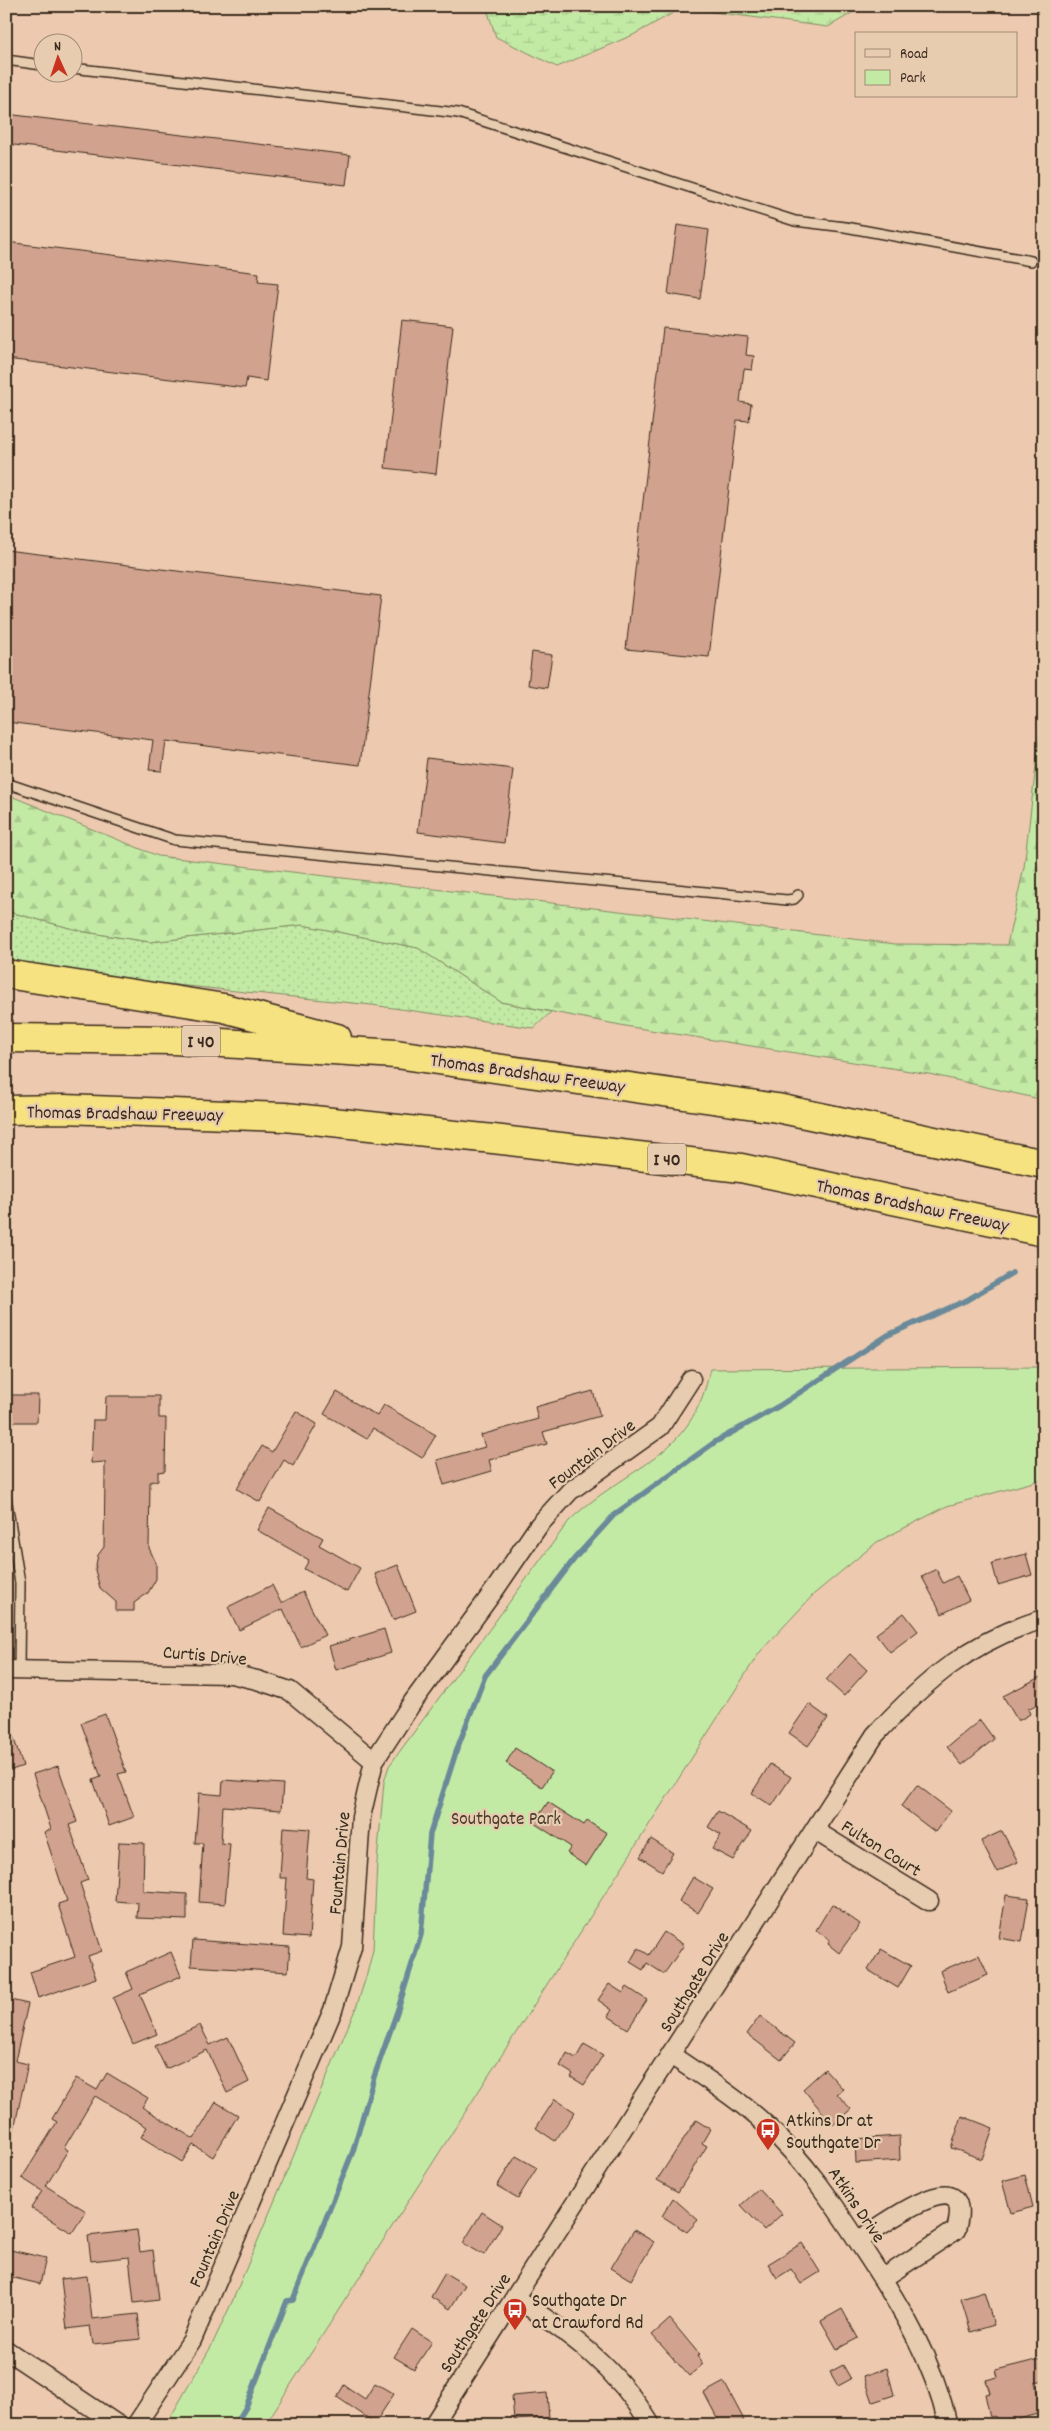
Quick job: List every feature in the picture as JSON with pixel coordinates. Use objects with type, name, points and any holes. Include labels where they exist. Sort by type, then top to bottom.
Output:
[{"type":"highway","points":[[6,974],[224,1008],[396,1054]]},
{"type":"highway","name":"Thomas Bradshaw Freeway","points":[[6,1038],[174,1040],[396,1054],[777,1108],[1044,1164]]},
{"type":"highway","name":"Thomas Bradshaw Freeway","points":[[6,1110],[286,1117],[503,1140],[741,1168],[1044,1232]]},
{"type":"street","name":"Fountain Drive","points":[[136,2425],[192,2340],[333,2010],[352,1947],[361,1817],[374,1761],[412,1703],[496,1588],[539,1525],[570,1491],[660,1427],[692,1379]]},
{"type":"street","name":"Southgate Drive","points":[[433,2425],[875,1735],[928,1680],[963,1655],[990,1641],[1044,1619]]},
{"type":"street","name":"Curtis Drive","points":[[13,1670],[231,1674],[257,1680],[290,1692],[374,1761]]},
{"type":"street","name":"Fulton Court","points":[[814,1830],[928,1901]]},
{"type":"street","name":"Atkins Drive","points":[[671,2055],[741,2104],[786,2144],[819,2183],[858,2240],[912,2326],[938,2387],[948,2425]]},
{"type":"street","points":[[858,2240],[927,2198],[940,2194],[952,2197],[959,2207],[960,2216],[956,2230],[882,2279]]},
{"type":"street","points":[[515,2298],[567,2332],[592,2353],[616,2377],[651,2425]]},
{"type":"street","points":[[6,2350],[118,2425]]},
{"type":"lane","points":[[6,60],[32,64]]},
{"type":"lane","points":[[82,69],[458,113],[795,221],[845,227],[1031,261]]},
{"type":"lane","points":[[6,783],[175,840],[787,900],[794,900],[798,895]]},
{"type":"lane","points":[[6,1498],[20,1583],[13,1670]]},
{"type":"green space","points":[[486,6],[864,6],[828,27],[682,8],[633,35],[557,67],[496,37]]},
{"type":"green space","points":[[1044,698],[1044,1100],[929,1074],[631,1027],[501,1002],[418,948],[303,925],[150,942],[85,932],[6,911],[6,794],[158,856],[895,944],[1007,945],[1024,867]]},
{"type":"green space","points":[[6,911],[85,932],[149,942],[303,925],[418,948],[501,1002],[551,1012],[534,1028],[372,1005],[119,979],[6,962]]},
{"type":"green space","name":"Southgate Park","points":[[1044,1367],[1044,1479],[947,1506],[877,1542],[814,1594],[759,1653],[265,2425],[166,2425],[212,2345],[232,2302],[357,2005],[373,1950],[377,1862],[384,1782],[389,1766],[569,1521],[591,1502],[655,1458],[673,1442],[689,1423],[701,1399],[710,1369]]},
{"type":"building","points":[[6,114],[350,155],[346,185],[6,144]]},
{"type":"building","points":[[677,225],[709,230],[700,299],[668,294]]},
{"type":"building","points":[[6,242],[259,273],[258,282],[278,284],[266,381],[247,378],[245,388],[6,359]]},
{"type":"building","points":[[402,320],[453,326],[436,474],[385,468]]},
{"type":"building","points":[[663,328],[748,337],[746,355],[754,356],[752,370],[744,369],[740,402],[751,404],[749,421],[737,420],[709,657],[626,649]]},
{"type":"building","points":[[6,550],[381,596],[360,765],[166,741],[162,771],[149,770],[153,740],[6,722]]},
{"type":"building","points":[[532,652],[552,655],[547,688],[528,685]]},
{"type":"building","points":[[427,758],[513,769],[504,843],[418,832]]},
{"type":"building","points":[[593,1391],[600,1416],[543,1432],[547,1444],[489,1460],[492,1471],[444,1485],[437,1460],[485,1447],[481,1435],[538,1419],[535,1407]]},
{"type":"building","points":[[337,1392],[377,1416],[384,1405],[436,1435],[422,1458],[373,1428],[367,1439],[324,1414]]},
{"type":"building","points":[[6,1395],[38,1395],[37,1422],[6,1422]]},
{"type":"building","points":[[106,1396],[159,1396],[159,1418],[166,1418],[165,1471],[158,1472],[158,1480],[150,1482],[149,1548],[156,1563],[156,1579],[148,1593],[134,1603],[134,1611],[116,1611],[116,1602],[100,1588],[95,1570],[98,1555],[104,1547],[105,1462],[91,1463],[93,1420],[105,1420]]},
{"type":"building","points":[[296,1411],[317,1424],[293,1466],[284,1460],[260,1502],[237,1489],[262,1446],[272,1452]]},
{"type":"building","points":[[269,1508],[323,1538],[319,1545],[360,1568],[347,1592],[304,1569],[309,1560],[257,1530]]},
{"type":"building","points":[[1026,1554],[1032,1575],[998,1585],[992,1563]]},
{"type":"building","points":[[398,1565],[416,1611],[393,1620],[375,1574]]},
{"type":"building","points":[[936,1569],[943,1583],[957,1576],[969,1600],[942,1614],[922,1577]]},
{"type":"building","points":[[272,1585],[281,1603],[303,1592],[325,1635],[301,1647],[283,1609],[239,1630],[228,1607]]},
{"type":"building","points":[[904,1613],[918,1631],[890,1652],[876,1634]]},
{"type":"building","points":[[384,1629],[391,1653],[336,1670],[329,1646]]},
{"type":"building","points":[[850,1654],[867,1670],[844,1696],[826,1680]]},
{"type":"building","points":[[1044,1675],[1044,1701],[1028,1709],[1030,1714],[1018,1721],[1003,1696]]},
{"type":"building","points":[[809,1704],[828,1718],[808,1746],[789,1733]]},
{"type":"building","points":[[105,1714],[126,1772],[118,1774],[134,1817],[109,1826],[93,1780],[101,1777],[81,1723]]},
{"type":"building","points":[[980,1720],[994,1739],[962,1765],[947,1747]]},
{"type":"building","points":[[6,1724],[9,1724],[23,1766],[6,1772]]},
{"type":"building","points":[[515,1748],[552,1772],[542,1787],[506,1763]]},
{"type":"building","points":[[770,1764],[791,1777],[772,1806],[752,1793]]},
{"type":"building","points":[[58,1766],[77,1822],[69,1825],[88,1880],[80,1883],[102,1951],[88,1956],[96,1978],[38,1998],[30,1972],[75,1957],[58,1904],[67,1901],[44,1832],[51,1829],[33,1774]]},
{"type":"building","points":[[223,1780],[283,1784],[281,1810],[223,1806],[221,1843],[230,1844],[225,1904],[199,1902],[203,1843],[195,1843],[199,1793],[222,1795]]},
{"type":"building","points":[[917,1785],[951,1811],[935,1832],[901,1806]]},
{"type":"building","points":[[548,1802],[584,1825],[587,1821],[607,1833],[586,1866],[567,1853],[571,1847],[534,1823]]},
{"type":"building","points":[[718,1811],[752,1831],[733,1860],[712,1849],[721,1835],[708,1827]]},
{"type":"building","points":[[283,1827],[310,1829],[306,1878],[313,1879],[309,1938],[283,1936],[287,1878],[280,1878]]},
{"type":"building","points":[[1002,1831],[1018,1862],[997,1872],[981,1841]]},
{"type":"building","points":[[651,1839],[673,1853],[662,1871],[640,1857]]},
{"type":"building","points":[[119,1842],[144,1843],[143,1891],[187,1894],[187,1920],[137,1918],[138,1903],[115,1901]]},
{"type":"building","points":[[693,1877],[713,1889],[698,1913],[679,1901]]},
{"type":"building","points":[[1006,1895],[1029,1898],[1022,1942],[999,1938]]},
{"type":"building","points":[[832,1904],[860,1924],[839,1953],[828,1944],[830,1940],[816,1930]]},
{"type":"building","points":[[664,1932],[684,1945],[664,1974],[647,1963],[643,1970],[630,1962],[638,1948],[649,1955]]},
{"type":"building","points":[[193,1940],[290,1947],[288,1972],[191,1966]]},
{"type":"building","points":[[881,1949],[911,1966],[898,1988],[868,1970]]},
{"type":"building","points":[[171,1952],[181,1976],[140,1994],[157,2034],[133,2044],[113,1998],[133,1989],[126,1972]]},
{"type":"building","points":[[979,1955],[988,1975],[948,1992],[940,1971]]},
{"type":"building","points":[[609,1984],[623,1993],[627,1987],[647,2000],[628,2029],[608,2016],[612,2010],[598,2000]]},
{"type":"building","points":[[6,1999],[28,2004],[15,2061],[28,2064],[13,2134],[6,2134]]},
{"type":"building","points":[[760,2016],[795,2043],[781,2060],[747,2034]]},
{"type":"building","points":[[200,2025],[210,2045],[228,2037],[249,2082],[227,2093],[207,2050],[166,2069],[155,2046]]},
{"type":"building","points":[[584,2044],[603,2055],[584,2085],[571,2077],[573,2074],[560,2066],[567,2053],[576,2058]]},
{"type":"building","points":[[825,2069],[843,2089],[837,2094],[851,2109],[833,2125],[803,2089]]},
{"type":"building","points":[[107,2073],[148,2098],[142,2107],[194,2139],[216,2102],[238,2115],[213,2157],[193,2145],[182,2162],[141,2137],[147,2127],[95,2096],[64,2148],[68,2150],[46,2186],[86,2211],[72,2233],[31,2208],[42,2191],[22,2178],[57,2122],[52,2119],[76,2078],[97,2090]]},
{"type":"building","points":[[555,2099],[575,2112],[555,2141],[536,2128]]},
{"type":"building","points":[[962,2116],[993,2128],[982,2159],[951,2148]]},
{"type":"building","points":[[696,2120],[710,2129],[702,2143],[707,2146],[678,2192],[657,2180]]},
{"type":"building","points":[[899,2136],[900,2160],[856,2163],[855,2139]]},
{"type":"building","points":[[516,2156],[537,2168],[518,2198],[497,2186]]},
{"type":"building","points":[[1025,2175],[1033,2207],[1011,2213],[1002,2181]]},
{"type":"building","points":[[759,2189],[782,2214],[764,2230],[741,2205]]},
{"type":"building","points":[[673,2198],[698,2220],[687,2232],[662,2216]]},
{"type":"building","points":[[482,2212],[502,2225],[484,2255],[463,2243]]},
{"type":"building","points":[[137,2230],[140,2252],[153,2250],[159,2300],[134,2303],[129,2257],[91,2261],[88,2236]]},
{"type":"building","points":[[634,2230],[654,2242],[631,2280],[611,2268]]},
{"type":"building","points":[[802,2243],[820,2272],[801,2284],[791,2269],[777,2278],[768,2264]]},
{"type":"building","points":[[6,2249],[46,2258],[40,2284],[6,2276]]},
{"type":"building","points":[[445,2273],[465,2285],[450,2309],[431,2297]]},
{"type":"building","points":[[87,2276],[92,2319],[138,2314],[141,2339],[93,2344],[90,2326],[67,2329],[61,2279]]},
{"type":"building","points":[[984,2292],[994,2325],[971,2332],[961,2299]]},
{"type":"building","points":[[842,2309],[858,2338],[837,2349],[821,2321]]},
{"type":"building","points":[[670,2319],[699,2354],[697,2356],[703,2364],[689,2376],[652,2335]]},
{"type":"building","points":[[412,2329],[432,2342],[414,2369],[394,2357]]},
{"type":"building","points":[[1044,2358],[1044,2380],[1035,2382],[1042,2413],[1019,2419],[1020,2425],[997,2425],[995,2416],[990,2417],[985,2394],[990,2393],[986,2380],[998,2377],[996,2370]]},
{"type":"building","points":[[843,2365],[851,2379],[838,2386],[830,2372]]},
{"type":"building","points":[[887,2368],[894,2395],[873,2402],[864,2376]]},
{"type":"building","points":[[724,2382],[744,2420],[736,2425],[721,2425],[704,2393]]},
{"type":"building","points":[[375,2383],[394,2394],[375,2423],[337,2397],[344,2385],[365,2399]]},
{"type":"building","points":[[547,2393],[549,2418],[514,2420],[512,2396]]},
{"type":"waterway","points":[[235,2425],[246,2407],[287,2301],[293,2300],[353,2151],[374,2077],[421,1935],[430,1834],[457,1749],[485,1676],[575,1558],[615,1514],[715,1442],[779,1406],[888,1335],[967,1300],[1012,1273]]},
{"type":"place","name":"Atkins Dr at Southgate Dr","points":[[768,2151]]},
{"type":"place","name":"Southgate Dr at Crawford Rd","points":[[515,2331]]}]
